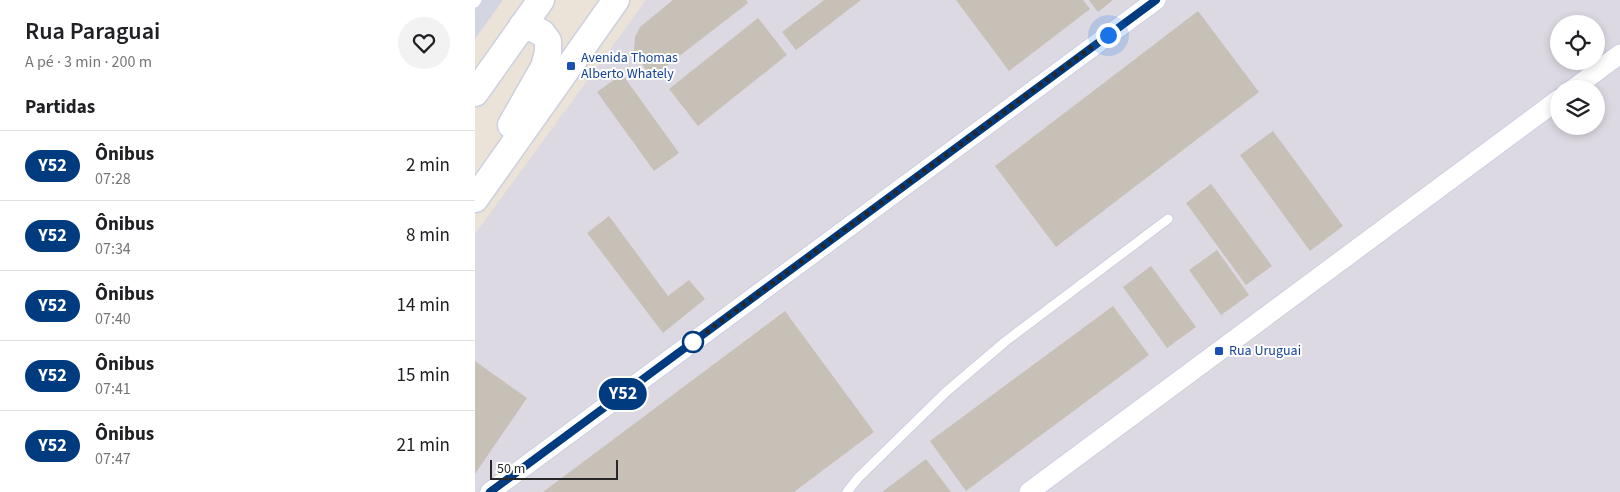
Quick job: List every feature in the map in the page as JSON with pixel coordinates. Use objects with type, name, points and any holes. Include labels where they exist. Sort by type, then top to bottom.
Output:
[{"type":"main road","points":[[475,93],[541,0]]},
{"type":"main road","points":[[479,194],[616,0]]},
{"type":"main road","points":[[479,194],[509,128],[544,67],[546,60],[548,41],[543,33],[522,26]]},
{"type":"street","points":[[490,492],[1156,0]]},
{"type":"street","points":[[1585,80],[1620,54]]},
{"type":"street","points":[[1029,492],[1550,106]]},
{"type":"lane","points":[[847,492],[858,478],[946,392],[999,347],[1168,219]]},
{"type":"shaded area","points":[[475,0],[503,0],[475,39]]},
{"type":"shaded area","points":[[646,0],[1620,0],[1620,492],[475,492],[475,234]]},
{"type":"building","points":[[673,0],[746,0],[748,3],[651,78],[634,51],[635,37],[640,27]]},
{"type":"building","points":[[824,0],[861,0],[796,50],[782,32]]},
{"type":"building","points":[[956,0],[1083,0],[1090,9],[1009,71]]},
{"type":"building","points":[[1089,0],[1113,0],[1098,12]]},
{"type":"building","points":[[1198,11],[1259,92],[1056,247],[995,166]]},
{"type":"building","points":[[758,18],[787,55],[698,126],[669,89]]},
{"type":"building","points":[[622,74],[679,153],[654,171],[597,92]]},
{"type":"building","points":[[1273,131],[1343,226],[1310,251],[1240,155]]},
{"type":"building","points":[[1211,184],[1272,266],[1246,285],[1186,203]]},
{"type":"building","points":[[609,216],[668,296],[689,280],[705,299],[663,333],[587,233]]},
{"type":"building","points":[[1217,250],[1249,295],[1221,315],[1189,270]]},
{"type":"building","points":[[1151,266],[1196,327],[1167,348],[1123,287]]},
{"type":"building","points":[[1113,306],[1149,355],[966,491],[930,441]]},
{"type":"building","points":[[785,311],[874,432],[794,492],[543,492]]},
{"type":"building","points":[[475,361],[527,398],[475,474]]},
{"type":"building","points":[[926,459],[951,492],[882,492]]},
{"type":"bus line","name":"Y52","points":[[490,492],[1156,0]]},
{"type":"place","name":"Avenida Thomas Alberto Whately","points":[[571,66]]},
{"type":"place","name":"Rua Uruguai","points":[[1219,351]]},
{"type":"route","points":[[693,342],[1108,35]]}]
